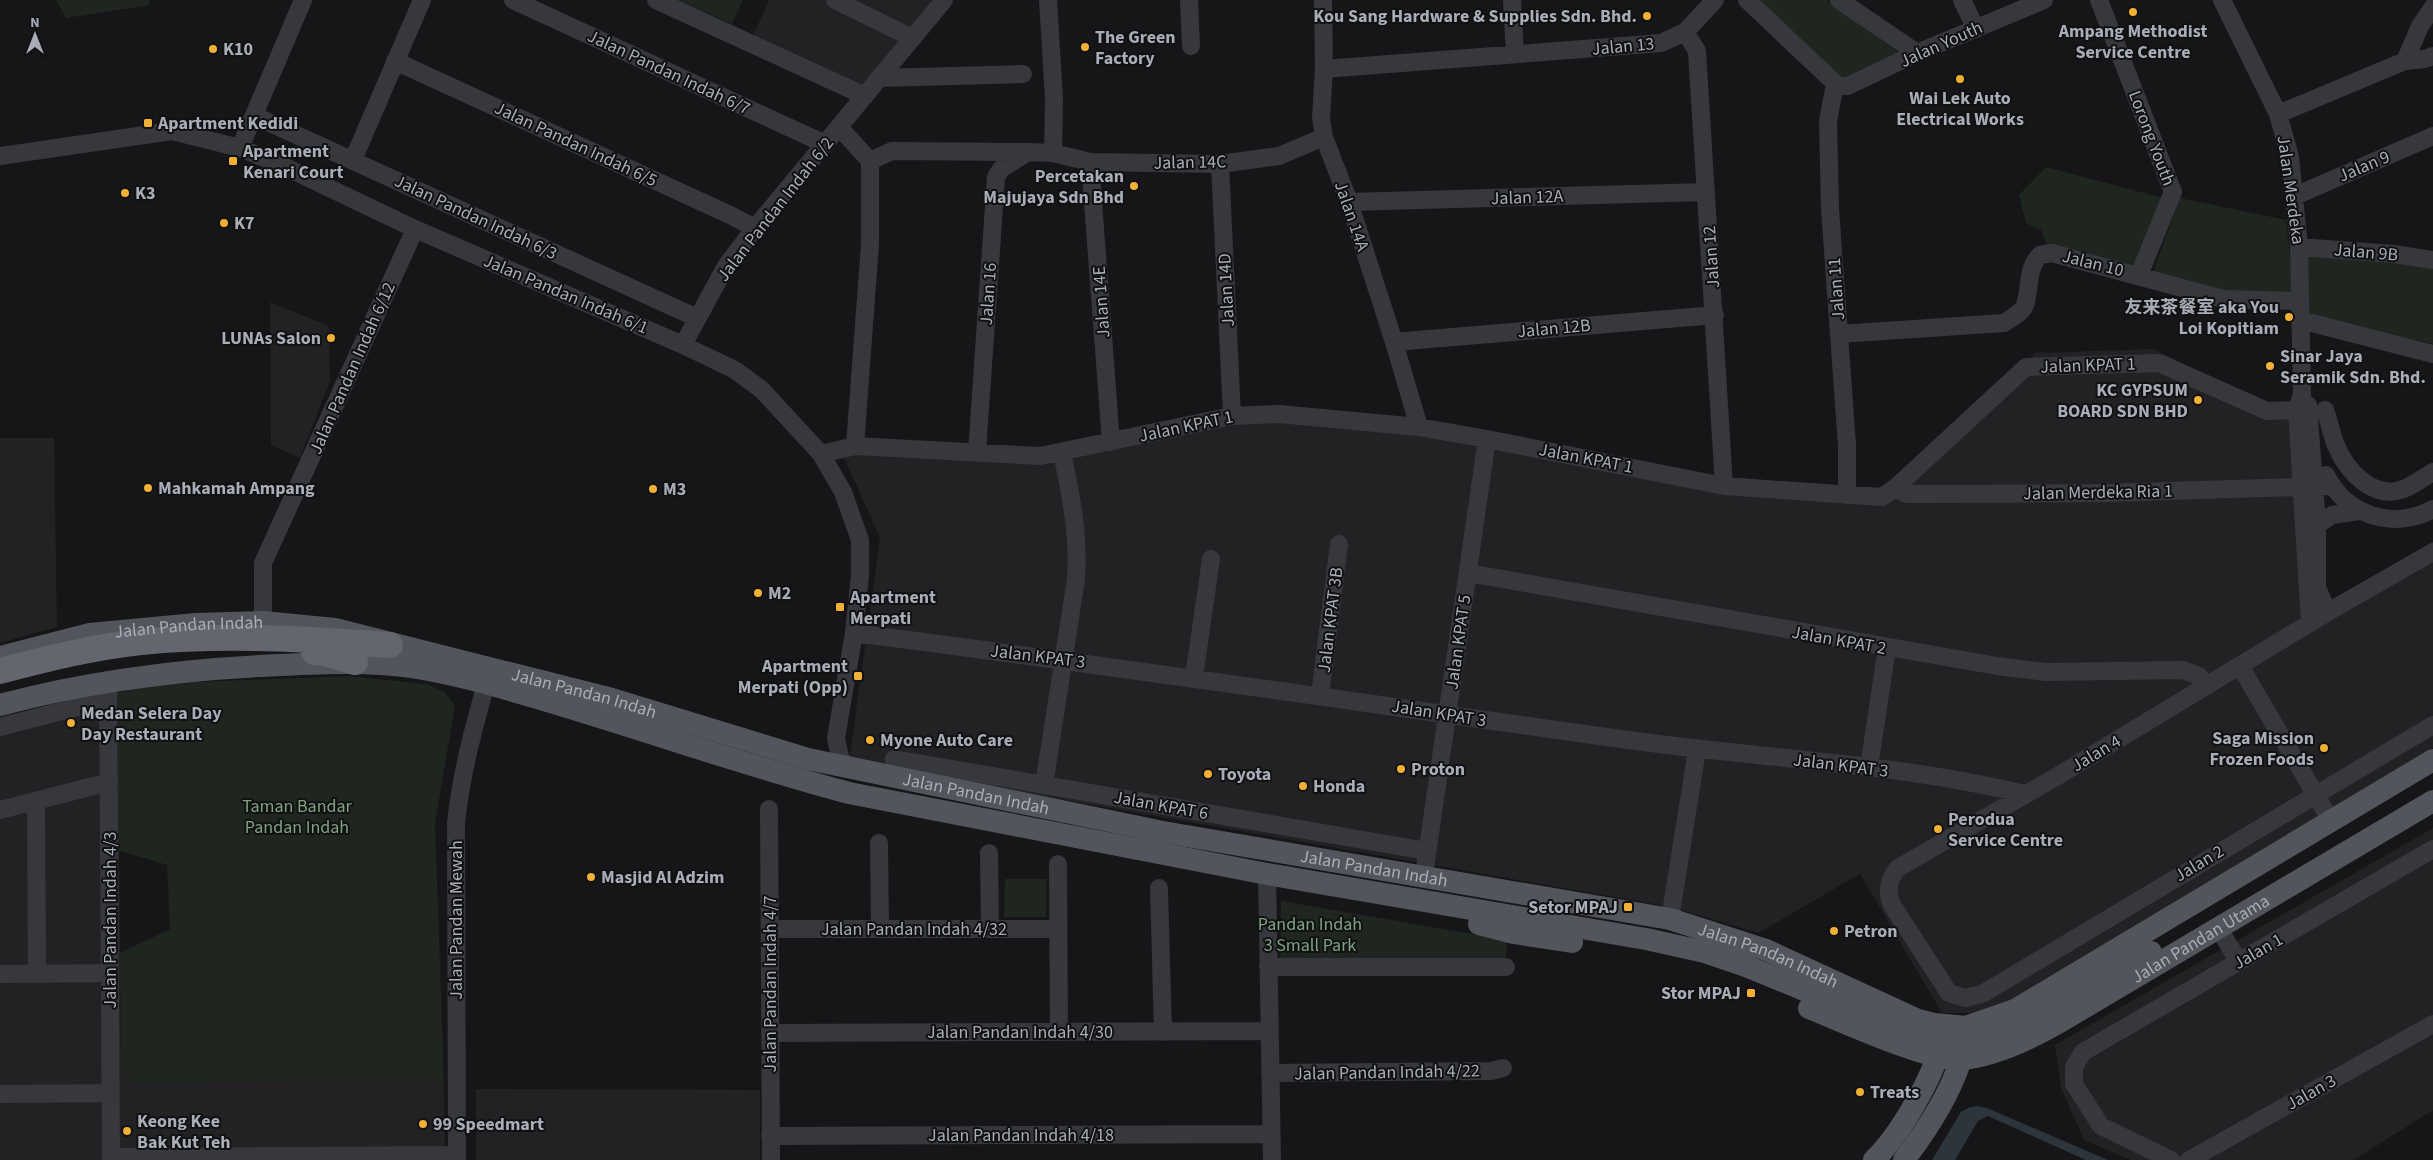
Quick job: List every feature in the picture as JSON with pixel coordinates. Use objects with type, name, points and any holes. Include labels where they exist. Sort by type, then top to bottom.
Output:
[{"type":"highway","points":[[0,685],[75,667],[210,644],[282,638],[390,645]]},
{"type":"highway","points":[[0,671],[50,658],[140,642],[210,644],[324,653],[355,662]]},
{"type":"main road","name":"Jalan Pandan Indah","points":[[0,657],[90,634],[196,624],[262,622],[335,629],[390,645],[612,699],[808,759],[1163,832],[1424,875],[1670,919],[1766,950],[1918,1020],[1956,1027]]},
{"type":"main road","name":"Jalan Pandan Indah","points":[[0,705],[50,691],[108,690],[186,670],[355,662],[414,667],[486,684],[605,718],[796,779],[849,793],[1267,874],[1416,899],[1434,913],[1514,933],[1644,954],[1722,974],[1938,1057]]},
{"type":"main road","name":"Jalan Pandan Utama","points":[[1956,1027],[2015,1010],[2433,760]]},
{"type":"main road","points":[[1416,899],[1646,939],[1705,952],[1746,966],[1905,1030],[1935,1038],[1961,1040],[1991,1037],[2028,1024],[2433,786]]},
{"type":"main road","name":"Jalan Pandan Utama","points":[[1938,1057],[1962,1059],[1996,1051],[2029,1038],[2058,1023],[2433,801]]},
{"type":"main road","points":[[2015,1010],[2010,1017],[2008,1030],[2021,1039],[2029,1038]]},
{"type":"main road","points":[[1894,1041],[1908,1033],[1910,1027],[1906,1014]]},
{"type":"main road","points":[[1875,1159],[1906,1118],[1956,1027]]},
{"type":"main road","points":[[1906,1158],[1951,1084],[1962,1059],[1956,1027]]},
{"type":"street","points":[[240,148],[304,0]]},
{"type":"street","points":[[353,160],[422,0]]},
{"type":"street","name":"Jalan Pandan Indah 6/7","points":[[513,0],[530,4],[825,144]]},
{"type":"street","points":[[656,0],[865,96]]},
{"type":"street","points":[[835,0],[912,38]]},
{"type":"street","name":"Jalan Pandan Indah 6/2","points":[[683,345],[726,266],[755,228],[944,0]]},
{"type":"street","points":[[1048,0],[1054,99],[1053,153]]},
{"type":"street","points":[[1188,0],[1191,46]]},
{"type":"street","name":"Jalan 14A","points":[[1323,0],[1324,69],[1321,118],[1324,137],[1349,202],[1419,427]]},
{"type":"street","points":[[1512,0],[1515,54]]},
{"type":"street","name":"Jalan 13","points":[[1324,69],[1661,44],[1685,32],[1715,0]]},
{"type":"street","points":[[1747,0],[1836,85]]},
{"type":"street","points":[[1839,0],[1917,53]]},
{"type":"street","points":[[1962,0],[1976,29]]},
{"type":"street","name":"Jalan Youth","points":[[1836,85],[1848,86],[1917,53],[2044,0]]},
{"type":"street","name":"Lorong Youth","points":[[2099,0],[2173,192],[2139,275]]},
{"type":"street","name":"Jalan Merdeka","points":[[2222,0],[2278,114],[2290,157],[2299,247],[2300,459],[2316,487]]},
{"type":"street","points":[[2405,61],[2420,26],[2433,7]]},
{"type":"street","name":"Jalan 12","points":[[1685,32],[1696,51],[1715,315],[1724,486]]},
{"type":"street","points":[[2278,114],[2405,61],[2425,59],[2433,56]]},
{"type":"street","name":"Jalan Pandan Indah 6/5","points":[[396,61],[755,228]]},
{"type":"street","points":[[879,78],[1023,74]]},
{"type":"street","name":"Jalan 11","points":[[1836,85],[1829,130],[1830,209],[1847,446],[1847,495]]},
{"type":"street","name":"Jalan Pandan Indah 6/3","points":[[255,116],[696,318]]},
{"type":"street","points":[[839,127],[870,160],[870,244],[855,446]]},
{"type":"street","name":"Jalan Pandan Indah 6/1","points":[[0,156],[172,131],[240,148],[277,163],[415,229],[683,345],[734,370],[762,390],[821,454],[843,492],[860,540],[860,575],[854,633],[836,738],[840,757],[846,767]]},
{"type":"street","name":"Jalan 9","points":[[2295,196],[2433,136]]},
{"type":"street","name":"Jalan 14C","points":[[870,160],[892,151],[1028,152],[1053,153],[1090,162],[1220,164],[1280,156],[1324,137]]},
{"type":"street","name":"Jalan 16","points":[[977,452],[996,177],[1001,169],[1028,152]]},
{"type":"street","name":"Jalan 14E","points":[[1090,162],[1111,442]]},
{"type":"street","name":"Jalan 14D","points":[[1220,164],[1232,416]]},
{"type":"street","name":"Jalan 12A","points":[[1349,202],[1706,192]]},
{"type":"street","name":"Jalan Pandan Indah 6/12","points":[[262,622],[263,563],[415,229]]},
{"type":"street","name":"Jalan 9B","points":[[2299,247],[2394,254],[2433,260]]},
{"type":"street","name":"Jalan 10","points":[[1839,334],[2004,323],[2019,313],[2025,306],[2032,263],[2040,254],[2052,253],[2223,299],[2300,302]]},
{"type":"street","name":"Jalan 12B","points":[[1394,342],[1715,315]]},
{"type":"street","points":[[2300,320],[2433,354]]},
{"type":"street","name":"Jalan KPAT 1","points":[[821,454],[855,446],[1040,456],[1232,416],[1279,414],[1419,427],[1724,486],[1882,497],[1895,488],[2026,367],[2159,363],[2267,411],[2299,402]]},
{"type":"street","name":"Jalan Merdeka","points":[[2299,402],[2308,405],[2316,487],[2317,588],[2328,612]]},
{"type":"street","points":[[2325,410],[2340,455],[2356,477],[2367,485],[2386,491],[2396,490],[2406,488],[2433,472]]},
{"type":"street","name":"Jalan KPAT 5","points":[[1424,875],[1487,439]]},
{"type":"street","points":[[1044,785],[1076,579],[1078,553],[1075,516],[1062,452]]},
{"type":"street","points":[[2300,459],[2288,474],[2270,489],[2286,496],[2302,513]]},
{"type":"street","points":[[2316,487],[2358,511],[2372,516],[2413,517],[2433,509]]},
{"type":"street","name":"Jalan Merdeka","points":[[2310,623],[2302,513],[2316,487]]},
{"type":"street","name":"Jalan Merdeka Ria 1","points":[[1895,488],[1906,494],[1925,494],[2106,493],[2316,487]]},
{"type":"street","points":[[2317,525],[2332,515],[2358,511]]},
{"type":"street","name":"Jalan KPAT 3B","points":[[1320,695],[1339,544]]},
{"type":"street","name":"Jalan 4","points":[[1965,998],[1949,993],[1892,906],[1888,896],[1888,885],[1892,875],[1898,868],[2207,686],[2328,612],[2433,552]]},
{"type":"street","points":[[1194,677],[1211,559]]},
{"type":"street","name":"Jalan KPAT 2","points":[[1468,573],[1887,648],[2046,672],[2183,670],[2199,676],[2207,686]]},
{"type":"street","name":"Jalan KPAT 3","points":[[854,633],[1194,677],[1697,750],[1869,767],[1990,786],[2024,794]]},
{"type":"street","points":[[1869,767],[1887,648]]},
{"type":"street","points":[[2240,666],[2331,821]]},
{"type":"street","name":"Jalan Pandan Mewah","points":[[457,1158],[456,823],[460,788],[486,684]]},
{"type":"street","points":[[0,727],[108,690]]},
{"type":"street","name":"Jalan Pandan Indah 4/3","points":[[108,690],[111,1159]]},
{"type":"street","name":"Jalan 2","points":[[1965,998],[1982,994],[2433,725]]},
{"type":"street","points":[[808,759],[825,751],[836,738]]},
{"type":"street","points":[[1670,919],[1697,750]]},
{"type":"street","name":"Jalan KPAT 6","points":[[894,759],[1427,851]]},
{"type":"street","points":[[0,810],[109,782]]},
{"type":"street","points":[[36,801],[37,973]]},
{"type":"street","name":"Jalan Pandan Indah 4/7","points":[[770,809],[770,1160]]},
{"type":"street","points":[[880,843],[880,929]]},
{"type":"street","name":"Jalan 1","points":[[2171,1160],[2101,1126],[2074,1084],[2074,1067],[2083,1052],[2433,850]]},
{"type":"street","points":[[989,853],[990,929]]},
{"type":"street","points":[[1058,864],[1059,1032]]},
{"type":"street","points":[[1267,874],[1272,1160]]},
{"type":"street","points":[[1158,888],[1163,1032]]},
{"type":"street","name":"Jalan Pandan Indah 4/32","points":[[770,929],[1058,928]]},
{"type":"street","points":[[2218,929],[2239,962]]},
{"type":"street","points":[[1268,967],[1506,966]]},
{"type":"street","points":[[0,974],[110,973]]},
{"type":"street","name":"Jalan 3","points":[[2189,1160],[2433,1024]]},
{"type":"street","name":"Jalan Pandan Indah 4/30","points":[[770,1033],[1270,1031]]},
{"type":"street","name":"Jalan Pandan Indah 4/22","points":[[1270,1073],[1492,1071],[1503,1068]]},
{"type":"street","points":[[0,1094],[111,1093]]},
{"type":"street","name":"Jalan Pandan Indah 4/18","points":[[770,1136],[1271,1134]]},
{"type":"street","points":[[111,1159],[457,1158]]},
{"type":"shaded area","points":[[769,0],[932,0],[860,89],[752,38]]},
{"type":"shaded area","points":[[270,302],[329,326],[330,381],[300,458],[271,445]]},
{"type":"shaded area","points":[[2153,349],[2262,402],[2290,404],[2301,616],[2332,601],[2433,541],[2433,748],[2013,1000],[1974,1013],[1942,1013],[1860,874],[1758,933],[1671,907],[849,762],[880,538],[838,444],[1060,449],[1264,407],[1719,481],[1881,489],[2036,353]]},
{"type":"shaded area","points":[[0,438],[54,438],[57,627],[0,643]]},
{"type":"shaded area","points":[[118,692],[121,1070],[132,1083],[444,1082],[445,1160],[0,1160],[0,716]]},
{"type":"shaded area","points":[[2433,828],[2433,1110],[2354,1160],[2131,1160],[2084,1140],[2061,1088],[2055,1045]]},
{"type":"shaded area","points":[[476,1089],[760,1090],[760,1160],[476,1160]]},
{"type":"shaded area","points":[[1970,1107],[1987,1108],[2108,1160],[2086,1160],[1988,1116],[1978,1121],[1955,1160],[1932,1160],[1961,1112]]},
{"type":"green space","points":[[56,0],[149,0],[150,5],[66,18]]},
{"type":"green space","points":[[678,0],[743,0],[732,24]]},
{"type":"green space","points":[[1757,0],[1827,0],[1900,54],[1849,79],[1837,77]]},
{"type":"green space","points":[[2046,167],[2163,198],[2135,269],[2047,245],[2041,230],[2026,223],[2019,195]]},
{"type":"green space","points":[[2180,198],[2286,220],[2294,296],[2225,295],[2152,275]]},
{"type":"green space","points":[[2306,255],[2337,255],[2433,268],[2433,344],[2309,315]]},
{"type":"green space","name":"Taman Bandar Pandan Indah","points":[[348,676],[426,684],[445,692],[455,706],[435,823],[444,1082],[131,1083],[121,1070],[120,953],[170,929],[167,865],[118,850],[118,692],[170,683]]},
{"type":"green space","points":[[1005,879],[1046,879],[1046,917],[1004,917]]},
{"type":"green space","name":"Pandan Indah 3 Small Park","points":[[1281,901],[1507,940],[1506,959],[1280,963]]},
{"type":"place","name":"Ampang Methodist Service Centre","points":[[2133,12]]},
{"type":"place","name":"Kou Sang Hardware & Supplies Sdn. Bhd.","points":[[1647,16]]},
{"type":"place","name":"The Green Factory","points":[[1085,47]]},
{"type":"place","name":"K10","points":[[213,49]]},
{"type":"place","name":"Wai Lek Auto Electrical Works","points":[[1960,79]]},
{"type":"place","name":"Apartment Kedidi","points":[[148,123]]},
{"type":"place","name":"Apartment Kenari Court","points":[[233,161]]},
{"type":"place","name":"Percetakan Majujaya Sdn Bhd","points":[[1134,186]]},
{"type":"place","name":"K3","points":[[125,193]]},
{"type":"place","name":"K7","points":[[224,223]]},
{"type":"place","name":"友来茶餐室 aka You Loi Kopitiam","points":[[2289,317]]},
{"type":"place","name":"LUNAs Salon","points":[[331,338]]},
{"type":"place","name":"Sinar Jaya Seramik Sdn. Bhd.","points":[[2270,366]]},
{"type":"place","name":"KC GYPSUM BOARD SDN BHD","points":[[2198,400]]},
{"type":"place","name":"Mahkamah Ampang","points":[[148,488]]},
{"type":"place","name":"M3","points":[[653,489]]},
{"type":"place","name":"M2","points":[[758,593]]},
{"type":"place","name":"Apartment Merpati","points":[[840,607]]},
{"type":"place","name":"Apartment Merpati (Opp)","points":[[858,676]]},
{"type":"place","name":"Medan Selera Day Day Restaurant","points":[[71,723]]},
{"type":"place","name":"Myone Auto Care","points":[[870,740]]},
{"type":"place","name":"Saga Mission Frozen Foods","points":[[2324,748]]},
{"type":"place","name":"Proton","points":[[1401,769]]},
{"type":"place","name":"Toyota","points":[[1208,774]]},
{"type":"place","name":"Honda","points":[[1303,786]]},
{"type":"place","name":"Perodua Service Centre","points":[[1938,829]]},
{"type":"place","name":"Masjid Al Adzim","points":[[591,877]]},
{"type":"place","name":"Setor MPAJ","points":[[1628,907]]},
{"type":"place","name":"Petron","points":[[1834,931]]},
{"type":"place","name":"Stor MPAJ","points":[[1751,993]]},
{"type":"place","name":"Treats","points":[[1860,1092]]},
{"type":"place","name":"99 Speedmart","points":[[423,1124]]},
{"type":"place","name":"Keong Kee Bak Kut Teh","points":[[127,1131]]}]
